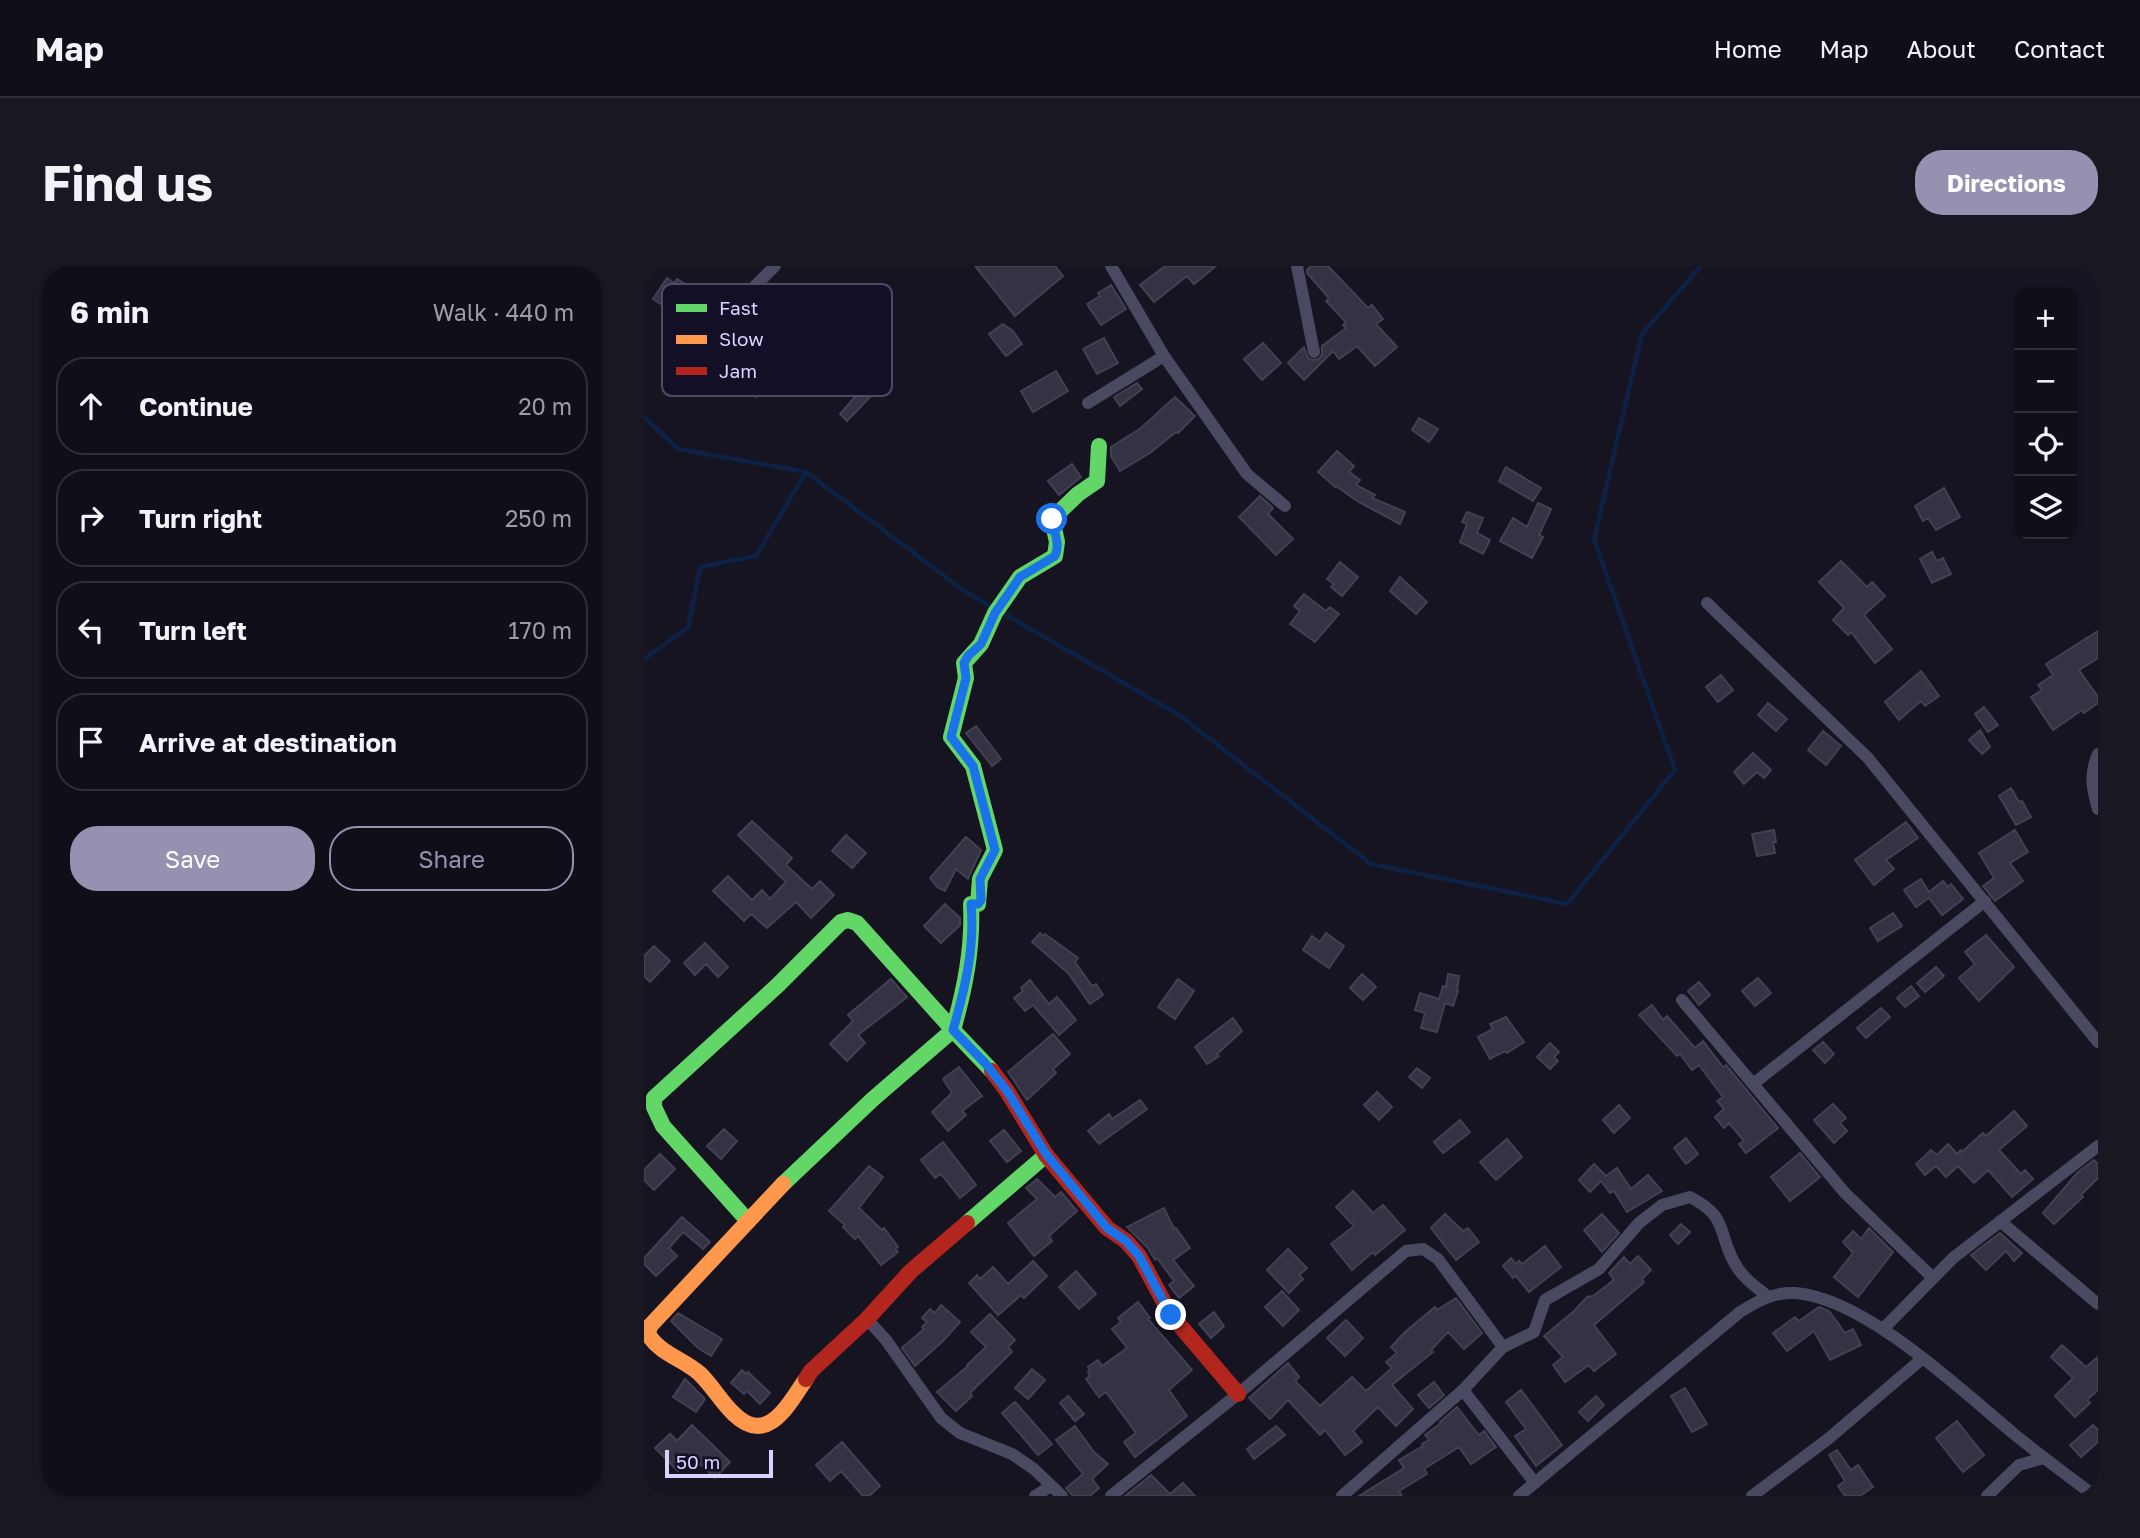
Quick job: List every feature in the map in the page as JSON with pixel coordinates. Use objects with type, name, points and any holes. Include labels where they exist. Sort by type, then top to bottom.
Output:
[{"type":"street","points":[[757,284],[775,266]]},
{"type":"street","points":[[1111,266],[1164,356],[1247,474],[1285,506]]},
{"type":"street","points":[[1300,268],[1314,352]]},
{"type":"street","points":[[1087,403],[1164,356]]},
{"type":"street","points":[[1046,1154],[911,1271],[867,1318],[811,1371],[780,1416],[771,1424],[755,1425],[744,1422],[699,1373],[653,1343],[648,1334],[650,1326],[665,1309],[748,1222],[892,1080],[953,1030],[968,981],[973,919],[971,904],[978,904],[981,900],[980,879],[995,850],[973,766],[951,737],[966,678],[964,663],[981,644],[997,610],[1020,577],[1055,556],[1058,544],[1052,519],[1078,494],[1097,481],[1099,446]]},
{"type":"street","points":[[1707,603],[1868,758],[2098,1042]]},
{"type":"street","points":[[2098,754],[2092,771],[2091,785],[2098,809]]},
{"type":"street","points":[[1753,1084],[1985,901]]},
{"type":"street","points":[[748,1222],[663,1126],[654,1107],[654,1098],[778,985],[841,922],[848,920],[858,923],[985,1063],[1007,1091],[1046,1154],[1107,1228],[1126,1241],[1139,1256],[1171,1315],[1238,1394]]},
{"type":"street","points":[[1682,1000],[1845,1193],[1933,1278]]},
{"type":"street","points":[[1883,1329],[1953,1258],[2098,1146]]},
{"type":"street","points":[[1342,1496],[1462,1390],[1503,1348],[1534,1332],[1545,1300],[1599,1269],[1639,1223],[1662,1205],[1690,1197],[1709,1206],[1719,1222],[1734,1263],[1744,1277],[1767,1296]]},
{"type":"street","points":[[2000,1221],[2098,1304]]},
{"type":"street","points":[[1111,1496],[1238,1394],[1406,1251],[1423,1249],[1438,1259],[1503,1348]]},
{"type":"street","points":[[1519,1496],[1740,1312],[1767,1296],[1793,1293],[1813,1296],[1858,1314],[1883,1329],[2095,1496]]},
{"type":"street","points":[[867,1318],[886,1340],[941,1418],[960,1433],[1012,1454],[1034,1469],[1062,1496]]},
{"type":"street","points":[[1752,1496],[1828,1439],[1923,1358]]},
{"type":"street","points":[[1462,1390],[1535,1483]]},
{"type":"street","points":[[1987,1496],[2019,1465],[2026,1444]]},
{"type":"street","points":[[2019,1465],[2044,1458]]},
{"type":"street","points":[[1035,1496],[1052,1486]]},
{"type":"building","points":[[975,266],[1055,266],[1063,276],[1015,316]]},
{"type":"building","points":[[1165,266],[1216,266],[1194,284],[1187,276],[1154,302],[1140,285]]},
{"type":"building","points":[[1311,266],[1328,266],[1368,308],[1372,305],[1383,319],[1376,324],[1397,347],[1375,366],[1357,346],[1339,359],[1333,351],[1304,380],[1288,363],[1304,347],[1308,358],[1319,359],[1322,346],[1346,328],[1343,325],[1346,322],[1326,301],[1329,298],[1307,273]]},
{"type":"building","points":[[667,278],[674,283],[677,279],[685,284],[663,284]]},
{"type":"building","points":[[1111,285],[1126,309],[1101,325],[1087,304]]},
{"type":"building","points":[[662,286],[662,305],[653,299]]},
{"type":"building","points":[[1003,324],[1013,331],[1022,344],[1006,356],[989,334]]},
{"type":"building","points":[[1104,338],[1118,363],[1097,374],[1083,349]]},
{"type":"building","points":[[1263,343],[1281,363],[1262,380],[1244,359]]},
{"type":"building","points":[[1056,371],[1068,391],[1033,412],[1021,391]]},
{"type":"building","points":[[1137,383],[1142,389],[1120,406],[1114,397]]},
{"type":"building","points":[[856,396],[870,397],[847,421],[840,414]]},
{"type":"building","points":[[1175,397],[1195,416],[1178,433],[1120,471],[1111,456],[1111,447],[1141,428]]},
{"type":"building","points":[[1419,418],[1438,429],[1429,442],[1412,430]]},
{"type":"building","points":[[1337,451],[1354,466],[1349,472],[1360,480],[1356,485],[1375,495],[1372,498],[1405,512],[1400,524],[1357,501],[1318,472]]},
{"type":"building","points":[[1072,464],[1081,477],[1059,495],[1048,481]]},
{"type":"building","points":[[1506,467],[1541,488],[1533,501],[1499,481]]},
{"type":"building","points":[[1944,488],[1960,517],[1936,530],[1928,518],[1923,521],[1915,506]]},
{"type":"building","points":[[1260,496],[1273,508],[1268,514],[1293,539],[1276,555],[1239,517]]},
{"type":"building","points":[[1538,503],[1551,509],[1539,535],[1543,537],[1532,558],[1500,541],[1513,518],[1527,527]]},
{"type":"building","points":[[1467,512],[1483,518],[1477,533],[1490,540],[1483,554],[1460,542],[1467,524],[1462,522]]},
{"type":"building","points":[[1932,552],[1937,561],[1943,558],[1951,574],[1932,583],[1920,559]]},
{"type":"building","points":[[1841,561],[1867,587],[1872,582],[1885,596],[1864,615],[1892,649],[1875,663],[1851,632],[1848,635],[1833,620],[1844,608],[1819,582]]},
{"type":"building","points":[[1340,562],[1358,577],[1342,596],[1331,587],[1334,584],[1327,579]]},
{"type":"building","points":[[1400,577],[1427,602],[1416,614],[1390,591]]},
{"type":"building","points":[[1304,594],[1326,611],[1330,607],[1339,614],[1315,642],[1290,624],[1300,611],[1294,606]]},
{"type":"building","points":[[2098,631],[2098,658],[2079,670],[2098,697],[2098,703],[2084,713],[2082,710],[2053,730],[2031,697],[2042,690],[2038,685],[2053,675],[2046,664]]},
{"type":"building","points":[[1921,671],[1939,696],[1925,706],[1921,701],[1899,720],[1885,702]]},
{"type":"building","points":[[1721,675],[1733,690],[1718,702],[1706,687]]},
{"type":"building","points":[[1768,703],[1787,719],[1776,731],[1758,715]]},
{"type":"building","points":[[1984,707],[1998,725],[1988,732],[1975,714]]},
{"type":"building","points":[[976,726],[1001,759],[992,766],[966,733]]},
{"type":"building","points":[[1980,730],[1990,747],[1982,754],[1969,740]]},
{"type":"building","points":[[1823,731],[1841,746],[1826,765],[1808,750]]},
{"type":"building","points":[[1753,753],[1771,770],[1764,778],[1757,772],[1744,784],[1734,772]]},
{"type":"building","points":[[2011,788],[2031,817],[2016,825],[1999,796]]},
{"type":"building","points":[[752,821],[792,858],[786,865],[812,889],[820,881],[834,895],[811,918],[796,902],[767,928],[751,914],[744,921],[713,891],[728,876],[752,900],[762,890],[770,899],[786,882],[738,835]]},
{"type":"building","points":[[1906,822],[1918,838],[1886,860],[1894,869],[1874,885],[1855,860]]},
{"type":"building","points":[[1774,830],[1775,853],[1757,856],[1752,834]]},
{"type":"building","points":[[2015,830],[2028,852],[2010,863],[2023,881],[1995,901],[1983,886],[1994,878],[1979,853]]},
{"type":"building","points":[[846,835],[866,853],[852,868],[832,851]]},
{"type":"building","points":[[966,837],[981,850],[968,879],[956,869],[945,891],[937,887],[930,878]]},
{"type":"building","points":[[1921,879],[1929,892],[1943,881],[1948,887],[1951,884],[1963,899],[1942,915],[1929,898],[1916,907],[1904,890]]},
{"type":"building","points":[[945,904],[960,918],[960,925],[941,943],[924,926]]},
{"type":"building","points":[[1893,913],[1902,926],[1878,941],[1870,928]]},
{"type":"building","points":[[1040,933],[1078,958],[1075,962],[1092,986],[1096,984],[1103,995],[1090,1004],[1068,973],[1032,942]]},
{"type":"building","points":[[1326,933],[1344,946],[1329,968],[1303,950],[1312,936],[1320,942]]},
{"type":"building","points":[[1986,935],[2014,967],[1979,1001],[1959,978],[1975,964],[1965,952]]},
{"type":"building","points":[[705,943],[728,967],[718,977],[706,964],[695,975],[684,963]]},
{"type":"building","points":[[654,946],[670,961],[650,982],[644,976],[644,956]]},
{"type":"building","points":[[1936,967],[1944,976],[1925,992],[1917,983]]},
{"type":"building","points":[[1362,974],[1376,987],[1363,1000],[1350,988]]},
{"type":"building","points":[[1448,974],[1459,976],[1453,1006],[1445,1003],[1437,1032],[1421,1028],[1425,1013],[1415,1010],[1420,993],[1439,999],[1443,986],[1446,987]]},
{"type":"building","points":[[1758,978],[1771,993],[1755,1006],[1742,991]]},
{"type":"building","points":[[891,979],[907,997],[858,1035],[865,1043],[847,1061],[830,1044],[853,1021],[848,1015]]},
{"type":"building","points":[[1178,979],[1194,991],[1175,1019],[1158,1007]]},
{"type":"building","points":[[1030,980],[1049,1004],[1057,997],[1076,1020],[1059,1035],[1033,1005],[1025,1011],[1014,998]]},
{"type":"building","points":[[1699,982],[1710,995],[1699,1005],[1688,991]]},
{"type":"building","points":[[1911,986],[1919,996],[1905,1007],[1897,998]]},
{"type":"building","points":[[1652,1005],[1663,1020],[1667,1016],[1695,1048],[1703,1041],[1778,1128],[1746,1153],[1739,1144],[1744,1141],[1729,1123],[1724,1128],[1715,1117],[1724,1109],[1717,1101],[1723,1097],[1699,1065],[1692,1070],[1680,1054],[1677,1056],[1639,1015]]},
{"type":"building","points":[[1881,1008],[1890,1017],[1866,1038],[1857,1028]]},
{"type":"building","points":[[1506,1017],[1524,1042],[1507,1053],[1505,1051],[1490,1059],[1478,1037],[1493,1029],[1490,1024]]},
{"type":"building","points":[[1233,1018],[1242,1031],[1217,1054],[1219,1056],[1207,1064],[1195,1047]]},
{"type":"building","points":[[1053,1034],[1070,1054],[1053,1069],[1056,1073],[1027,1100],[1008,1072]]},
{"type":"building","points":[[1823,1042],[1834,1054],[1825,1063],[1813,1050]]},
{"type":"building","points":[[1550,1043],[1559,1052],[1554,1057],[1558,1061],[1550,1069],[1537,1057]]},
{"type":"building","points":[[959,1067],[982,1096],[962,1111],[966,1115],[948,1131],[932,1112],[952,1093],[943,1079]]},
{"type":"building","points":[[1417,1068],[1430,1078],[1422,1088],[1409,1077]]},
{"type":"building","points":[[1377,1092],[1392,1107],[1379,1120],[1364,1105]]},
{"type":"building","points":[[1140,1100],[1147,1109],[1099,1144],[1088,1131],[1109,1114],[1112,1119]]},
{"type":"building","points":[[1833,1104],[1846,1118],[1840,1123],[1847,1131],[1834,1143],[1814,1120]]},
{"type":"building","points":[[1619,1105],[1630,1118],[1614,1133],[1603,1120]]},
{"type":"building","points":[[2014,1111],[2027,1126],[1999,1150],[2021,1174],[2025,1170],[2033,1179],[2012,1197],[1988,1170],[1974,1183],[1958,1166],[1946,1177],[1936,1166],[1925,1175],[1916,1164],[1931,1150],[1937,1155],[1948,1144],[1957,1154],[1961,1150],[1962,1152],[1983,1133],[1986,1136]]},
{"type":"building","points":[[1460,1120],[1470,1132],[1443,1153],[1434,1142]]},
{"type":"building","points":[[724,1129],[737,1141],[721,1159],[707,1146]]},
{"type":"building","points":[[1004,1130],[1021,1151],[1007,1162],[990,1141]]},
{"type":"building","points":[[1686,1138],[1698,1154],[1686,1164],[1674,1148]]},
{"type":"building","points":[[1507,1139],[1522,1157],[1496,1180],[1480,1162]]},
{"type":"building","points":[[943,1142],[976,1185],[960,1198],[941,1174],[935,1178],[921,1160]]},
{"type":"building","points":[[1800,1153],[1820,1177],[1790,1201],[1771,1177]]},
{"type":"building","points":[[660,1154],[675,1169],[654,1190],[644,1180],[644,1170]]},
{"type":"building","points":[[2094,1160],[2098,1164],[2098,1178],[2081,1195],[2083,1197],[2054,1224],[2043,1213],[2078,1172]]},
{"type":"building","points":[[1594,1164],[1606,1176],[1617,1168],[1631,1189],[1648,1175],[1662,1191],[1627,1212],[1614,1191],[1610,1193],[1601,1181],[1590,1192],[1579,1180]]},
{"type":"building","points":[[869,1166],[883,1177],[859,1208],[882,1230],[884,1228],[898,1247],[895,1249],[898,1252],[881,1265],[858,1236],[855,1239],[843,1227],[845,1225],[829,1211]]},
{"type":"building","points":[[1037,1179],[1055,1197],[1061,1192],[1077,1211],[1049,1236],[1052,1241],[1034,1256],[1008,1223],[1037,1199],[1026,1188]]},
{"type":"building","points":[[1353,1191],[1373,1213],[1383,1205],[1405,1230],[1352,1270],[1331,1244],[1354,1226],[1336,1207]]},
{"type":"building","points":[[1164,1208],[1174,1229],[1176,1228],[1190,1248],[1173,1260],[1194,1286],[1179,1298],[1169,1285],[1174,1281],[1157,1258],[1155,1260],[1148,1248],[1127,1227]]},
{"type":"building","points":[[1445,1214],[1463,1231],[1468,1228],[1479,1242],[1456,1260],[1431,1228]]},
{"type":"building","points":[[1602,1214],[1619,1233],[1602,1252],[1584,1230]]},
{"type":"building","points":[[682,1217],[710,1242],[703,1249],[683,1232],[669,1248],[677,1256],[656,1276],[644,1264],[644,1258]]},
{"type":"building","points":[[1681,1224],[1690,1232],[1678,1244],[1670,1235]]},
{"type":"building","points":[[1869,1228],[1893,1252],[1858,1297],[1834,1277],[1853,1253],[1843,1242],[1853,1231],[1861,1239]]},
{"type":"building","points":[[2000,1233],[2022,1253],[2014,1261],[2006,1251],[1986,1270],[1971,1255]]},
{"type":"building","points":[[1545,1246],[1561,1267],[1529,1292],[1516,1276],[1513,1278],[1503,1266],[1511,1258],[1516,1264],[1519,1261],[1522,1264]]},
{"type":"building","points":[[1288,1249],[1307,1268],[1299,1275],[1303,1279],[1289,1293],[1267,1270]]},
{"type":"building","points":[[1638,1256],[1651,1270],[1642,1279],[1644,1282],[1594,1325],[1616,1354],[1594,1371],[1589,1365],[1565,1382],[1553,1365],[1563,1357],[1544,1336],[1587,1297],[1593,1296],[1614,1280],[1609,1273],[1624,1257],[1630,1264]]},
{"type":"building","points":[[1033,1261],[1047,1276],[1024,1298],[1021,1295],[998,1315],[969,1283],[977,1275],[980,1279],[993,1267],[1008,1284]]},
{"type":"building","points":[[1076,1271],[1096,1294],[1079,1309],[1059,1287]]},
{"type":"building","points":[[1282,1291],[1299,1310],[1283,1326],[1265,1307]]},
{"type":"building","points":[[1456,1298],[1482,1333],[1464,1349],[1448,1332],[1431,1350],[1433,1352],[1392,1385],[1413,1409],[1396,1426],[1378,1407],[1353,1431],[1362,1442],[1345,1455],[1325,1430],[1320,1435],[1288,1400],[1270,1419],[1249,1398],[1288,1363],[1299,1377],[1295,1381],[1320,1406],[1352,1377],[1366,1391],[1392,1368],[1386,1362],[1397,1353],[1391,1347],[1405,1332],[1435,1307],[1437,1310]]},
{"type":"building","points":[[1138,1302],[1150,1318],[1148,1319],[1192,1370],[1169,1390],[1187,1416],[1135,1457],[1124,1442],[1136,1433],[1106,1392],[1099,1397],[1086,1379],[1090,1376],[1088,1367],[1098,1360],[1102,1366],[1127,1348],[1112,1329],[1121,1322],[1118,1318]]},
{"type":"building","points":[[941,1305],[960,1322],[915,1366],[902,1348],[924,1329],[922,1327],[927,1322],[922,1318],[930,1309],[935,1313]]},
{"type":"building","points":[[1819,1307],[1829,1311],[1845,1333],[1853,1329],[1861,1345],[1830,1360],[1814,1331],[1787,1351],[1773,1333],[1795,1317],[1799,1321]]},
{"type":"building","points":[[1214,1312],[1224,1326],[1211,1338],[1199,1324]]},
{"type":"building","points":[[678,1313],[722,1339],[711,1356],[698,1348],[671,1321]]},
{"type":"building","points":[[990,1314],[1015,1340],[1008,1347],[1012,1352],[970,1393],[972,1396],[956,1411],[937,1392],[986,1347],[971,1332]]},
{"type":"building","points":[[1346,1320],[1363,1338],[1345,1356],[1327,1338]]},
{"type":"building","points":[[2062,1345],[2086,1367],[2098,1357],[2098,1390],[2087,1400],[2090,1403],[2075,1417],[2055,1396],[2073,1378],[2051,1357]]},
{"type":"building","points":[[1032,1369],[1045,1380],[1028,1399],[1015,1388]]},
{"type":"building","points":[[742,1370],[746,1374],[748,1372],[770,1393],[760,1404],[747,1391],[744,1394],[731,1383]]},
{"type":"building","points":[[685,1379],[705,1399],[696,1412],[673,1397]]},
{"type":"building","points":[[1434,1382],[1444,1395],[1429,1408],[1418,1395]]},
{"type":"building","points":[[1685,1388],[1707,1424],[1692,1432],[1671,1396]]},
{"type":"building","points":[[1521,1390],[1562,1445],[1536,1466],[1515,1436],[1526,1429],[1506,1402]]},
{"type":"building","points":[[1068,1396],[1084,1414],[1075,1421],[1060,1403]]},
{"type":"building","points":[[1596,1396],[1604,1405],[1588,1421],[1579,1412]]},
{"type":"building","points":[[1015,1402],[1052,1444],[1038,1455],[1002,1413]]},
{"type":"building","points":[[1457,1407],[1479,1435],[1484,1431],[1496,1447],[1471,1464],[1459,1447],[1424,1469],[1427,1474],[1399,1491],[1402,1496],[1359,1496],[1404,1468],[1399,1460],[1423,1446],[1422,1444],[1429,1440],[1425,1435]]},
{"type":"building","points":[[1957,1421],[1984,1455],[1963,1472],[1936,1438]]},
{"type":"building","points":[[692,1425],[730,1462],[715,1478],[692,1456],[678,1471],[655,1448],[670,1434],[677,1441]]},
{"type":"building","points":[[2093,1425],[2098,1430],[2098,1442],[2081,1457],[2070,1445]]},
{"type":"building","points":[[1075,1426],[1094,1452],[1108,1464],[1092,1479],[1099,1488],[1090,1496],[1073,1496],[1066,1488],[1083,1474],[1056,1440]]},
{"type":"building","points":[[1276,1426],[1285,1435],[1254,1459],[1247,1449]]},
{"type":"building","points":[[842,1442],[880,1486],[869,1496],[863,1496],[841,1471],[830,1481],[816,1465]]},
{"type":"building","points":[[1837,1450],[1851,1470],[1858,1465],[1873,1487],[1860,1496],[1845,1496],[1838,1486],[1845,1481],[1829,1455]]},
{"type":"building","points":[[1151,1475],[1170,1494],[1183,1483],[1195,1496],[1125,1496]]},
{"type":"waterway","points":[[1001,612],[1179,715],[1371,864],[1567,904],[1675,770],[1594,539],[1642,334],[1701,266]]},
{"type":"waterway","points":[[644,417],[678,449],[806,472],[963,590],[993,608]]},
{"type":"waterway","points":[[644,659],[688,628],[700,567],[756,556],[806,472]]},
{"type":"traffic: fast","points":[[992,1071],[953,1030],[967,968],[971,904],[978,904],[980,879],[995,850],[973,766],[951,737],[966,678],[964,663],[981,644],[995,613],[1020,577],[1055,556],[1057,542],[1052,519],[1078,494],[1097,481],[1099,446]]},
{"type":"traffic: fast","points":[[748,1221],[663,1126],[654,1107],[654,1098],[778,985],[841,922],[848,920],[857,923],[953,1030],[873,1099],[783,1184]]},
{"type":"traffic: fast","points":[[967,1223],[1046,1155]]},
{"type":"traffic: slow","points":[[783,1184],[650,1326],[648,1334],[658,1346],[699,1373],[729,1409],[746,1423],[757,1426],[776,1418],[806,1379]]},
{"type":"traffic: jam","points":[[992,1071],[1046,1155],[1107,1228],[1126,1241],[1139,1256],[1171,1315],[1238,1394]]},
{"type":"traffic: jam","points":[[806,1379],[911,1271],[967,1223]]},
{"type":"route","points":[[1052,519],[1058,544],[1055,556],[1020,577],[995,613],[981,644],[964,663],[966,678],[951,737],[973,766],[995,850],[980,879],[981,900],[978,904],[971,904],[973,919],[968,981],[953,1030],[1007,1091],[1046,1154],[1107,1228],[1126,1241],[1139,1256],[1171,1315]]}]
